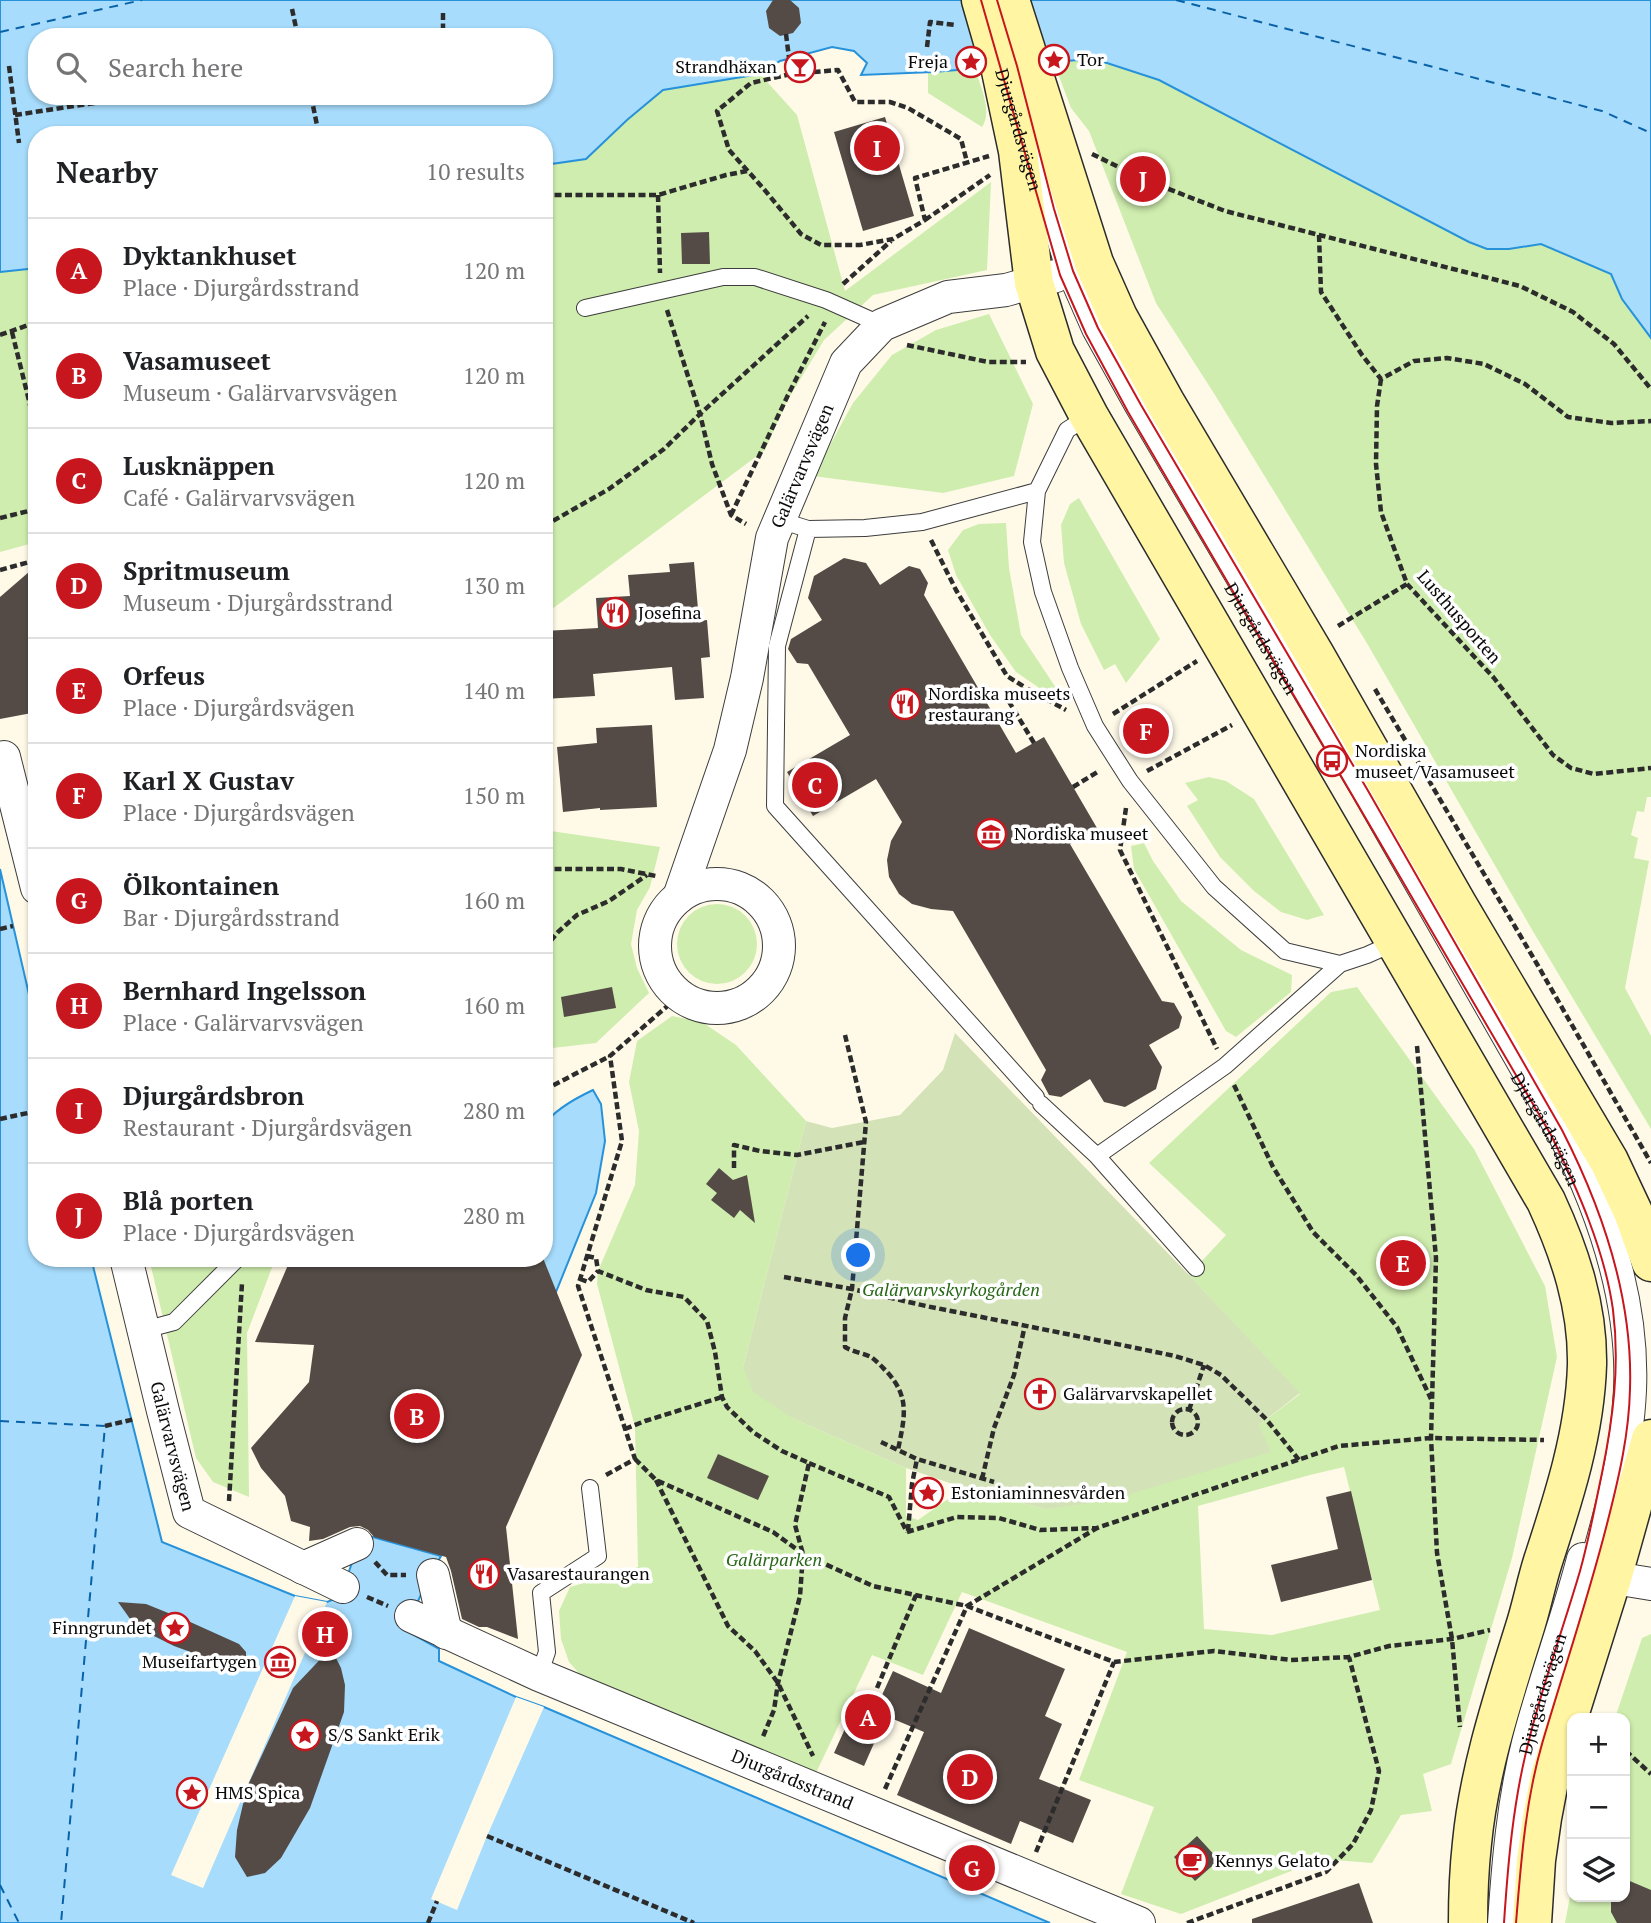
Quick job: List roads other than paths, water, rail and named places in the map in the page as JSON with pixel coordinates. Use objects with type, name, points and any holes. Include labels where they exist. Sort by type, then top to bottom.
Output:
[{"type":"street","points":[[997,0],[1016,66]]},
{"type":"street","points":[[1010,0],[1016,66]]},
{"type":"street","points":[[972,13],[1016,66]]},
{"type":"street","name":"Djurgårdsvägen","points":[[1016,66],[1018,151],[1065,273],[1367,789],[1562,1130],[1584,1172],[1616,1265],[1618,1308],[1630,1350],[1627,1427],[1550,1776],[1536,1860],[1532,1923]]},
{"type":"street","name":"Djurgårdsvägen","points":[[1016,66],[1065,273],[1055,351],[1089,416],[1546,1201],[1576,1276],[1618,1308]]},
{"type":"street","name":"Djurgårdsvägen","points":[[1065,273],[1118,317],[1463,916],[1609,1161],[1633,1212],[1651,1262]]},
{"type":"street","name":"Galärvarvsvägen","points":[[725,884],[746,891],[762,903],[774,920],[779,940],[778,961],[769,980],[755,995],[737,1004],[717,1008],[698,1004],[680,995],[666,981],[658,964],[655,944],[659,925],[682,889],[730,750],[786,529],[846,363],[876,331],[947,297],[1006,290],[1065,273]]},
{"type":"street","points":[[4,757],[28,852]]},
{"type":"street","points":[[700,838],[712,867],[725,884]]},
{"type":"street","points":[[682,889],[725,884]]},
{"type":"street","name":"Galärvarvsvägen","points":[[128,1267],[189,1512],[344,1587]]},
{"type":"street","name":"Djurgårdsvägen","points":[[1468,1923],[1472,1842],[1489,1750],[1542,1563],[1558,1517],[1576,1446],[1585,1400],[1587,1362],[1618,1308]]},
{"type":"street","name":"Djurgårdsvägen","points":[[1504,1923],[1508,1860],[1528,1745],[1651,1439]]},
{"type":"street","points":[[303,1568],[357,1544]]},
{"type":"street","points":[[1542,1563],[1651,1584]]},
{"type":"street","points":[[433,1575],[446,1633]]},
{"type":"street","name":"Djurgårdsvägen","points":[[1516,1923],[1529,1801],[1541,1747],[1595,1575]]},
{"type":"street","name":"Djurgårdsstrand","points":[[411,1616],[539,1675],[1139,1923]]},
{"type":"lane","points":[[585,308],[723,277],[755,278],[826,300],[876,331]]},
{"type":"lane","points":[[1089,416],[1067,430],[1037,491],[1032,542],[1043,592],[1070,668],[1095,726],[1129,781],[1214,887],[1285,951],[1339,964]]},
{"type":"lane","points":[[1037,491],[922,522],[865,528],[786,529],[777,646],[775,806],[1039,1100],[1097,1156],[1196,1268]]},
{"type":"lane","points":[[1097,1156],[1225,1066],[1339,964],[1394,943]]},
{"type":"lane","points":[[144,1330],[174,1322],[238,1267]]},
{"type":"lane","points":[[539,1675],[547,1652],[541,1593],[598,1556],[590,1489]]},
{"type":"water","points":[[0,0],[1651,0],[1651,338],[1622,299],[1611,274],[1541,244],[1487,249],[1469,242],[1159,80],[1107,63],[1078,60],[861,75],[867,63],[854,51],[832,47],[780,61],[760,74],[663,90],[586,159],[553,164],[553,126],[28,126],[28,269],[0,272]]},
{"type":"water","points":[[0,869],[28,990],[28,1267],[93,1267],[162,1542],[295,1596],[327,1602],[340,1597],[362,1534],[441,1556],[405,1630],[439,1649],[439,1661],[516,1697],[1050,1923],[0,1923]]},
{"type":"water","points":[[593,1090],[601,1104],[605,1141],[596,1193],[554,1297],[493,1267],[553,1267],[553,1115],[573,1100]]},
{"type":"tram line","points":[[981,0],[1060,275],[1086,334],[1128,412],[1551,1135],[1580,1198],[1604,1265],[1613,1310],[1616,1351],[1609,1432],[1583,1559],[1540,1701],[1518,1788],[1504,1923]]},
{"type":"tram line","points":[[997,0],[1073,271],[1098,328],[1562,1130],[1602,1223],[1621,1288],[1630,1355],[1626,1439],[1601,1548],[1536,1766],[1525,1833],[1516,1923]]},
{"type":"place","name":"Tor","points":[[1054,60]]},
{"type":"place","name":"Freja","points":[[971,62]]},
{"type":"place","name":"Strandhäxan","points":[[800,67]]},
{"type":"place","name":"Djurgårdsbron","points":[[877,148]]},
{"type":"place","name":"Blå porten","points":[[1143,179]]},
{"type":"place","name":"Josefina","points":[[615,613]]},
{"type":"place","name":"Nordiska museets restaurang","points":[[905,704]]},
{"type":"place","name":"Karl X Gustav","points":[[1146,731]]},
{"type":"place","name":"Nordiska museet/Vasamuseet","points":[[1332,761]]},
{"type":"place","name":"Lusknäppen","points":[[815,785]]},
{"type":"place","name":"Nordiska museet","points":[[991,834]]},
{"type":"place","name":"Orfeus","points":[[1403,1263]]},
{"type":"place","name":"Galärvarvskapellet","points":[[1040,1394]]},
{"type":"place","name":"Vasamuseet","points":[[417,1416]]},
{"type":"place","name":"Estoniaminnesvården","points":[[928,1493]]},
{"type":"place","name":"Vasarestaurangen","points":[[484,1574]]},
{"type":"place","name":"Finngrundet","points":[[175,1628]]},
{"type":"place","name":"Bernhard Ingelsson","points":[[325,1634]]},
{"type":"place","name":"Museifartygen","points":[[280,1662]]},
{"type":"place","name":"Dyktankhuset","points":[[868,1717]]},
{"type":"place","name":"S/S Sankt Erik","points":[[305,1735]]},
{"type":"place","name":"Spritmuseum","points":[[970,1777]]},
{"type":"place","name":"HMS Spica","points":[[192,1793]]},
{"type":"place","name":"Kennys Gelato","points":[[1192,1861]]},
{"type":"place","name":"Ölkontainen","points":[[972,1868]]},
{"type":"park label","name":"Galärvarvskyrkogården","points":[[951,1290]]},
{"type":"park label","name":"Galärparken","points":[[774,1560]]}]
